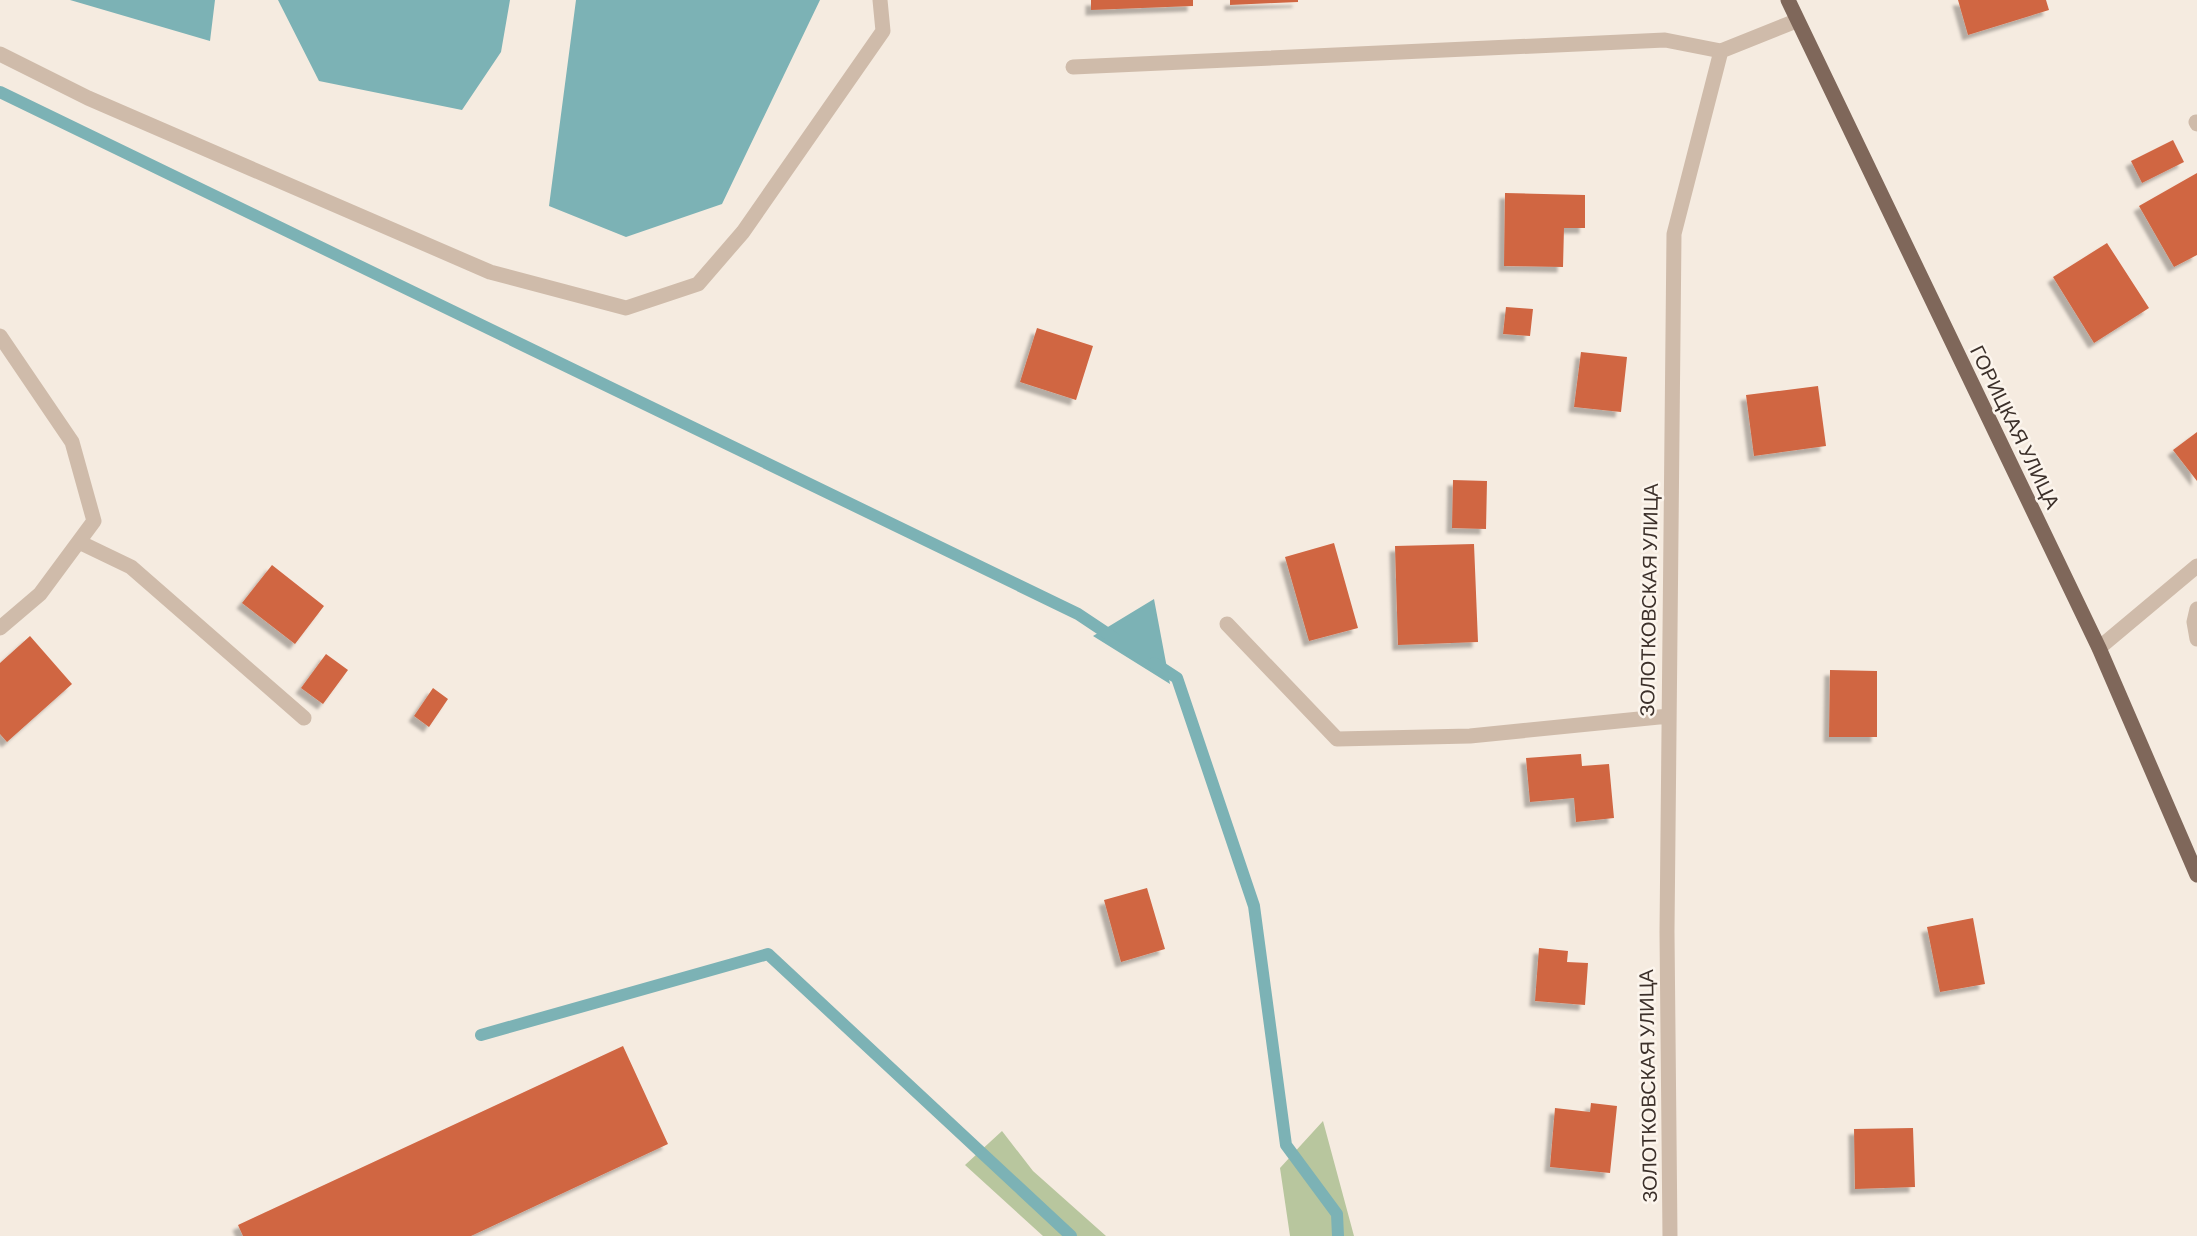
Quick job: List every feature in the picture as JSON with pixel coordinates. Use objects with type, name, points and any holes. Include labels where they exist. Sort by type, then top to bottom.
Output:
[{"type":"main road","name":"ГОРИЦКАЯ УЛИЦА","points":[[1788,0],[1796,21],[2099,648],[2197,875]]},
{"type":"street","points":[[0,54],[88,98],[490,272],[626,308],[698,284],[743,232],[883,31],[880,0]]},
{"type":"street","points":[[1073,67],[1665,40],[1721,51],[1796,21]]},
{"type":"street","name":"ЗОЛОТКОВСКАЯ УЛИЦА","points":[[1670,1236],[1667,944],[1674,234],[1721,51]]},
{"type":"street","points":[[0,336],[72,442],[94,521],[40,594],[0,628]]},
{"type":"street","points":[[79,542],[131,567],[304,718]]},
{"type":"street","points":[[2099,648],[2196,571]]},
{"type":"street","points":[[2197,609],[2194,622],[2197,639]]},
{"type":"street","points":[[1227,624],[1337,739],[1470,736],[1669,716]]},
{"type":"green space","points":[[1323,1121],[1354,1236],[1290,1236],[1280,1168]]},
{"type":"green space","points":[[1002,1131],[1033,1171],[1106,1236],[1043,1236],[965,1165]]},
{"type":"water","points":[[70,0],[215,0],[210,41]]},
{"type":"water","points":[[278,0],[510,0],[501,52],[462,110],[319,81]]},
{"type":"water","points":[[576,0],[820,0],[722,204],[626,237],[549,206]]},
{"type":"water","points":[[1154,599],[1170,684],[1093,636]]},
{"type":"building","points":[[1091,0],[1193,0],[1193,6],[1091,10]]},
{"type":"building","points":[[1230,0],[1298,0],[1298,2],[1230,5]]},
{"type":"building","points":[[1958,0],[2046,0],[2049,10],[1968,35]]},
{"type":"building","points":[[2173,140],[2184,162],[2142,183],[2131,161]]},
{"type":"building","points":[[2197,173],[2197,255],[2174,267],[2139,206]]},
{"type":"building","points":[[1505,193],[1585,195],[1585,228],[1564,228],[1563,267],[1504,266]]},
{"type":"building","points":[[2107,243],[2149,308],[2094,343],[2053,277]]},
{"type":"building","points":[[1506,307],[1533,309],[1530,336],[1503,334]]},
{"type":"building","points":[[1037,328],[1093,346],[1076,400],[1020,382]]},
{"type":"building","points":[[1581,352],[1627,357],[1621,412],[1574,407]]},
{"type":"building","points":[[1818,386],[1826,446],[1754,456],[1746,395]]},
{"type":"building","points":[[2197,432],[2197,481],[2173,450]]},
{"type":"building","points":[[1453,480],[1487,481],[1486,529],[1452,528]]},
{"type":"building","points":[[1334,543],[1358,628],[1309,641],[1285,557]]},
{"type":"building","points":[[1474,544],[1478,642],[1398,645],[1395,546]]},
{"type":"building","points":[[272,565],[324,606],[295,644],[242,603]]},
{"type":"building","points":[[30,636],[72,684],[7,742],[0,734],[0,663]]},
{"type":"building","points":[[326,654],[348,670],[323,704],[301,688]]},
{"type":"building","points":[[1830,670],[1877,671],[1877,737],[1829,737]]},
{"type":"building","points":[[433,688],[448,699],[429,727],[414,716]]},
{"type":"building","points":[[1581,754],[1582,766],[1609,764],[1614,818],[1576,822],[1574,798],[1530,802],[1526,758]]},
{"type":"building","points":[[1147,888],[1165,949],[1121,962],[1104,900]]},
{"type":"building","points":[[1973,918],[1985,984],[1940,992],[1927,927]]},
{"type":"building","points":[[1539,948],[1568,951],[1567,962],[1588,963],[1585,1005],[1535,1001]]},
{"type":"building","points":[[623,1046],[668,1144],[471,1236],[243,1236],[238,1225]]},
{"type":"building","points":[[1591,1103],[1617,1106],[1610,1173],[1550,1167],[1555,1108],[1590,1112]]},
{"type":"building","points":[[1913,1128],[1915,1187],[1855,1189],[1854,1129]]},
{"type":"waterway","points":[[0,92],[1078,614],[1114,638]]},
{"type":"waterway","points":[[1154,663],[1177,678],[1254,906],[1286,1145],[1337,1214],[1338,1236]]},
{"type":"waterway","points":[[481,1035],[768,954],[1071,1236]]}]
